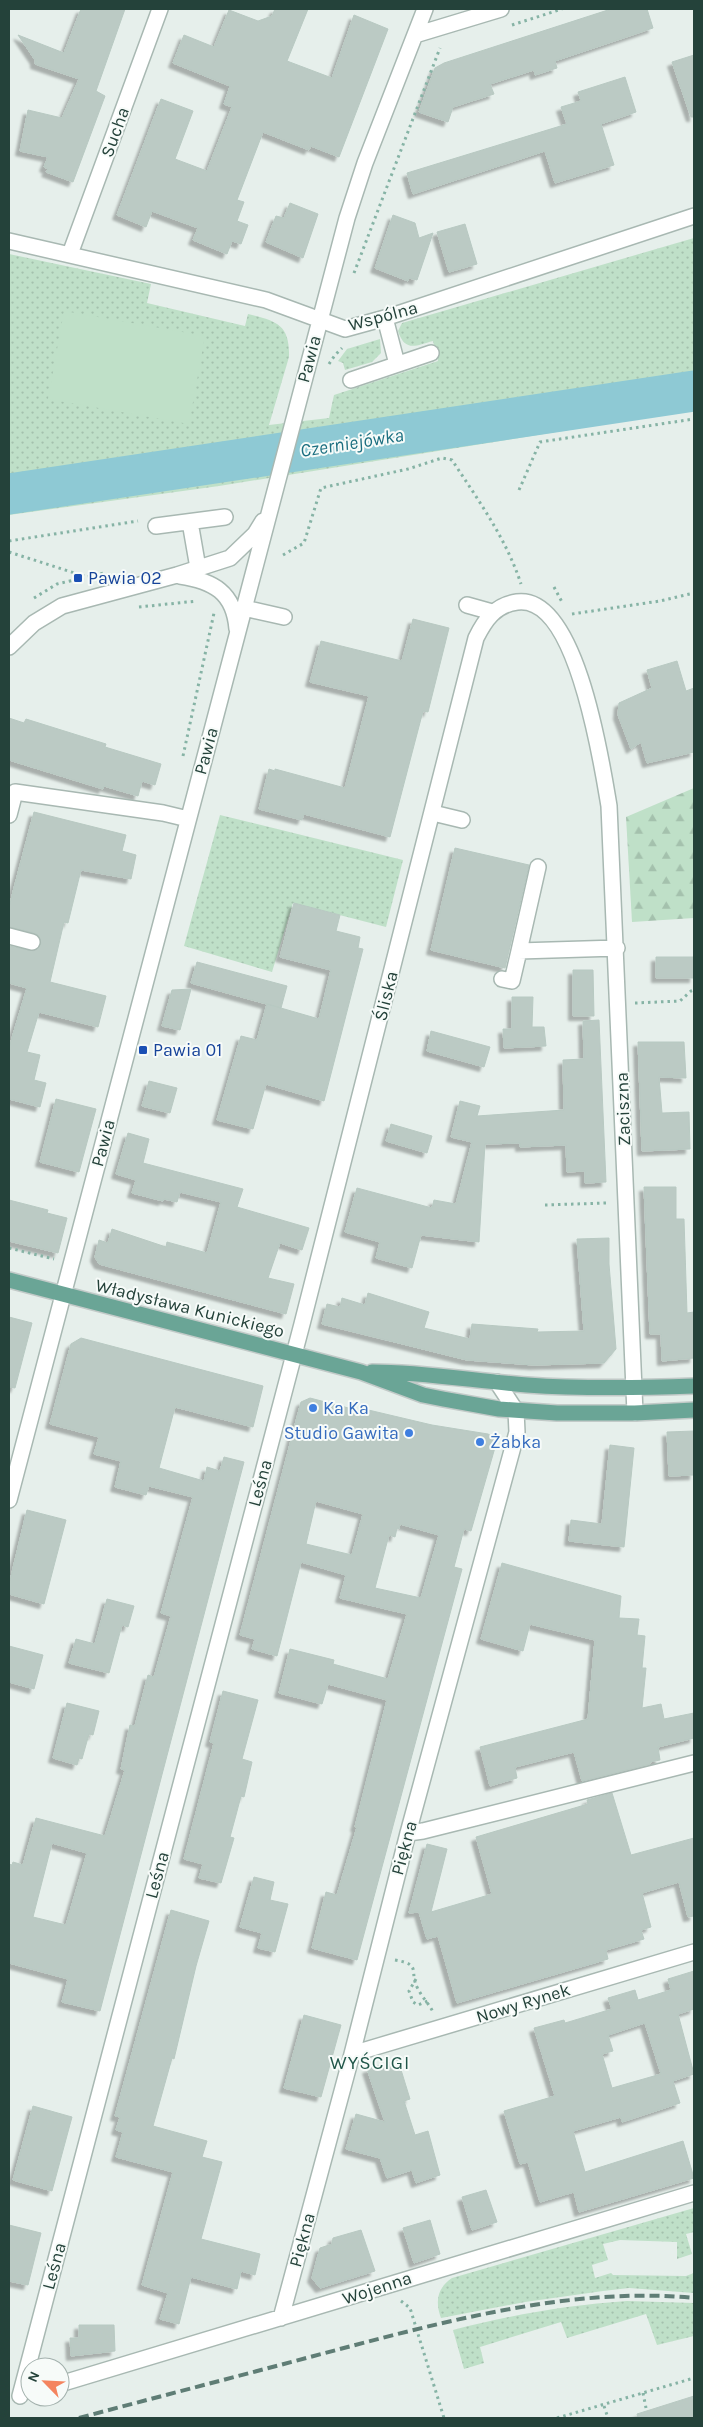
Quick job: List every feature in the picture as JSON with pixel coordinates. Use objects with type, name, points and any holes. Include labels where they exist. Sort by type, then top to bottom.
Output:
[{"type":"main road","name":"Władysława Kunickiego","points":[[9,1280],[362,1372],[423,1395],[516,1411],[635,1413],[694,1410]]},
{"type":"main road","name":"Władysława Kunickiego","points":[[362,1372],[407,1372],[556,1387],[633,1389],[694,1386]]},
{"type":"street","name":"Sucha","points":[[70,254],[160,9]]},
{"type":"street","name":"Pawia","points":[[9,1500],[319,320],[353,200],[425,9]]},
{"type":"street","points":[[415,35],[501,9]]},
{"type":"street","name":"Wspólna","points":[[9,241],[266,300],[345,328],[384,318],[694,216]]},
{"type":"street","points":[[384,318],[397,364]]},
{"type":"street","points":[[351,380],[430,353]]},
{"type":"street","points":[[9,647],[34,623],[62,606],[177,575],[230,558],[255,534],[270,508]]},
{"type":"street","points":[[152,523],[190,522],[225,517]]},
{"type":"street","points":[[190,522],[198,568]]},
{"type":"street","points":[[177,575],[200,579],[222,592],[232,606],[237,635]]},
{"type":"street","points":[[467,605],[492,612],[506,604],[519,601],[527,603]]},
{"type":"street","name":"Zaciszna","points":[[527,603],[545,612],[556,626],[581,676],[598,739],[609,806],[617,948],[635,1413]]},
{"type":"street","points":[[244,608],[284,617]]},
{"type":"street","name":"Śliska","points":[[295,1354],[476,638],[484,622],[492,612]]},
{"type":"street","points":[[9,815],[15,792],[163,813],[188,819]]},
{"type":"street","points":[[433,813],[462,820]]},
{"type":"street","points":[[502,979],[512,981],[538,867]]},
{"type":"street","points":[[9,936],[32,942]]},
{"type":"street","points":[[519,951],[617,948]]},
{"type":"street","name":"Leśna","points":[[30,2357],[295,1354]]},
{"type":"street","points":[[497,1382],[516,1411]]},
{"type":"street","name":"Piękna","points":[[281,2318],[352,2054],[408,1833],[517,1432],[516,1411]]},
{"type":"street","points":[[408,1833],[694,1763]]},
{"type":"street","name":"Nowy Rynek","points":[[352,2054],[694,1952]]},
{"type":"street","name":"Wojenna","points":[[70,2381],[694,2193]]},
{"type":"path","points":[[352,279],[438,48]]},
{"type":"path","points":[[519,490],[540,442],[694,419]]},
{"type":"path","points":[[283,555],[304,543],[321,488],[408,469],[442,458],[452,460],[496,527],[515,567],[527,603]]},
{"type":"path","points":[[9,541],[152,523]]},
{"type":"path","points":[[9,552],[85,576]]},
{"type":"path","points":[[569,614],[660,601],[694,593]]},
{"type":"path","points":[[132,608],[206,600]]},
{"type":"path","points":[[632,1003],[680,1002],[694,990]]},
{"type":"path","points":[[545,1205],[611,1203]]},
{"type":"path","points":[[397,1960],[409,1963],[415,1969],[417,1988],[428,2001],[435,2014]]},
{"type":"path","points":[[416,1979],[409,1991],[413,2002],[418,2005],[428,2001]]},
{"type":"path","points":[[397,2300],[402,2301],[410,2308],[444,2418]]},
{"type":"path","points":[[557,2418],[694,2379]]},
{"type":"path","points":[[643,2393],[646,2408]]},
{"type":"path","points":[[604,2406],[608,2418]]},
{"type":"green space","points":[[694,238],[694,410],[219,486],[9,515],[9,254],[151,284],[147,303],[245,326],[248,314],[274,322],[284,331],[287,337],[289,357],[269,425],[329,418],[334,395],[438,361],[433,341],[416,346],[407,345],[404,342],[398,331],[402,323]]},
{"type":"green space","points":[[64,311],[205,336],[189,424],[48,399]]},
{"type":"green space","points":[[380,339],[381,353],[372,362],[345,370],[343,363],[338,361],[347,349]]},
{"type":"green space","points":[[694,788],[694,918],[632,922],[626,817]]},
{"type":"green space","points":[[220,815],[403,860],[386,927],[293,903],[272,972],[184,946]]},
{"type":"green space","points":[[694,2208],[694,2232],[686,2234],[692,2254],[677,2259],[677,2242],[620,2240],[603,2244],[608,2260],[592,2265],[595,2278],[611,2273],[613,2275],[686,2276],[694,2273],[694,2293],[629,2288],[525,2302],[441,2318],[438,2306],[440,2291],[452,2278]]},
{"type":"green space","points":[[627,2301],[694,2303],[694,2336],[657,2345],[646,2314],[567,2338],[561,2322],[480,2347],[484,2363],[464,2369],[453,2330],[539,2311]]},
{"type":"building","points":[[81,9],[125,9],[96,91],[105,96],[73,182],[46,172],[48,169],[44,167],[48,157],[20,151],[28,110],[62,118],[79,79],[35,64],[35,60],[18,35],[64,53]]},
{"type":"building","points":[[275,9],[308,9],[287,61],[332,78],[354,15],[388,29],[339,157],[311,146],[309,150],[263,132],[237,200],[244,202],[237,221],[248,225],[241,244],[232,241],[227,254],[193,240],[198,228],[152,211],[146,227],[117,215],[161,99],[193,111],[175,159],[207,171],[232,107],[224,104],[230,86],[173,63],[184,35],[214,47],[229,10],[258,21],[272,16]]},
{"type":"building","points":[[611,9],[647,9],[653,28],[555,61],[557,68],[535,75],[534,70],[490,84],[494,94],[453,107],[448,122],[419,112],[435,68],[444,63]]},
{"type":"building","points":[[694,55],[694,117],[691,117],[672,62]]},
{"type":"building","points":[[625,77],[636,112],[601,124],[614,165],[555,183],[545,151],[413,194],[407,173],[567,124],[561,107],[581,101],[578,92]]},
{"type":"building","points":[[290,203],[318,214],[303,258],[266,242],[276,216],[284,218]]},
{"type":"building","points":[[393,215],[415,223],[419,238],[433,233],[417,280],[409,278],[408,281],[375,268]]},
{"type":"building","points":[[465,224],[477,264],[449,272],[437,232]]},
{"type":"building","points":[[413,619],[449,628],[428,712],[423,711],[390,837],[304,814],[302,820],[259,809],[269,769],[345,788],[369,696],[310,682],[321,641],[402,661]]},
{"type":"building","points":[[677,661],[686,691],[694,688],[694,752],[647,763],[641,742],[631,749],[618,715],[619,703],[652,688],[647,670]]},
{"type":"building","points":[[9,718],[24,723],[26,719],[106,744],[105,747],[161,764],[155,785],[142,781],[138,796],[104,786],[103,789],[9,760]]},
{"type":"building","points":[[34,812],[126,835],[122,851],[136,855],[131,879],[81,870],[68,923],[64,922],[50,982],[106,996],[98,1027],[39,1012],[27,1052],[40,1055],[34,1080],[46,1083],[40,1107],[9,1099],[9,1048],[27,988],[9,983],[9,946],[34,951],[41,944],[39,936],[35,933],[9,927],[9,907]]},
{"type":"building","points":[[455,848],[529,865],[505,968],[431,950]]},
{"type":"building","points":[[294,903],[340,915],[336,931],[360,937],[358,948],[363,949],[324,1101],[266,1084],[253,1129],[217,1120],[241,1036],[257,1040],[267,1004],[319,1019],[331,970],[280,957]]},
{"type":"building","points":[[656,957],[694,957],[694,978],[656,978]]},
{"type":"building","points":[[197,962],[287,986],[281,1008],[191,983]]},
{"type":"building","points":[[573,970],[593,970],[594,1016],[573,1016]]},
{"type":"building","points":[[191,989],[180,1030],[162,1026],[172,990]]},
{"type":"building","points":[[512,997],[533,997],[532,1027],[544,1027],[546,1046],[504,1048],[503,1029],[512,1029]]},
{"type":"building","points":[[599,1020],[606,1182],[585,1183],[585,1171],[567,1172],[566,1145],[520,1147],[520,1143],[485,1144],[479,1242],[421,1235],[412,1268],[376,1258],[380,1242],[345,1232],[357,1188],[432,1208],[434,1200],[456,1204],[472,1142],[451,1137],[460,1101],[480,1106],[477,1116],[564,1110],[563,1060],[584,1059],[583,1021]]},
{"type":"building","points":[[431,1031],[490,1047],[484,1067],[427,1051]]},
{"type":"building","points":[[638,1042],[684,1042],[686,1078],[659,1077],[662,1113],[689,1112],[690,1149],[642,1151]]},
{"type":"building","points":[[149,1081],[177,1088],[170,1113],[142,1106]]},
{"type":"building","points":[[56,1099],[96,1109],[79,1172],[40,1162]]},
{"type":"building","points":[[391,1124],[432,1136],[427,1153],[386,1141]]},
{"type":"building","points":[[128,1133],[149,1139],[143,1163],[243,1189],[237,1207],[309,1228],[302,1250],[280,1243],[268,1278],[294,1284],[286,1314],[99,1264],[95,1257],[99,1240],[108,1243],[112,1229],[166,1247],[167,1242],[207,1253],[221,1202],[180,1192],[177,1202],[164,1199],[163,1201],[132,1193],[136,1180],[116,1174]]},
{"type":"building","points":[[644,1187],[676,1187],[676,1219],[684,1219],[687,1313],[694,1312],[694,1358],[662,1361],[661,1334],[650,1334]]},
{"type":"building","points":[[9,1200],[48,1210],[47,1213],[67,1218],[58,1253],[9,1241]]},
{"type":"building","points":[[609,1238],[609,1264],[616,1349],[604,1363],[534,1365],[467,1360],[322,1324],[327,1304],[340,1307],[342,1298],[365,1305],[368,1293],[429,1312],[424,1328],[470,1339],[472,1324],[538,1329],[537,1332],[584,1331],[577,1239]]},
{"type":"building","points":[[9,1317],[32,1323],[15,1388],[9,1387]]},
{"type":"building","points":[[81,1338],[263,1386],[253,1427],[175,1407],[159,1468],[204,1481],[207,1467],[220,1471],[224,1457],[244,1462],[100,2011],[62,2002],[68,1979],[9,1963],[9,1864],[12,1865],[13,1862],[23,1865],[36,1818],[105,1836],[125,1770],[121,1769],[130,1725],[135,1726],[148,1675],[154,1677],[171,1616],[161,1613],[193,1497],[149,1486],[146,1495],[115,1487],[121,1461],[94,1454],[99,1437],[50,1424],[71,1344]],"holes":[[[52,1843],[87,1853],[66,1925],[33,1917]]]},
{"type":"building","points":[[310,1398],[360,1411],[360,1408],[432,1425],[488,1434],[494,1437],[496,1444],[471,1531],[464,1529],[454,1567],[462,1569],[357,1960],[312,1948],[326,1892],[337,1895],[357,1827],[355,1827],[387,1700],[328,1684],[322,1704],[279,1693],[290,1649],[334,1660],[333,1664],[388,1679],[407,1614],[340,1598],[346,1575],[301,1562],[277,1656],[252,1649],[255,1639],[240,1635],[301,1402]],"holes":[[[316,1501],[363,1514],[352,1555],[306,1544]],[[400,1524],[439,1535],[421,1598],[375,1588],[389,1535],[395,1537]]]},
{"type":"building","points":[[694,1431],[694,1475],[669,1476],[667,1432]]},
{"type":"building","points":[[610,1445],[634,1448],[624,1547],[569,1541],[571,1520],[602,1524]]},
{"type":"building","points":[[27,1510],[66,1520],[44,1604],[9,1594],[9,1585]]},
{"type":"building","points":[[502,1563],[621,1596],[619,1618],[639,1619],[637,1635],[645,1636],[642,1668],[646,1668],[642,1708],[661,1704],[664,1719],[694,1713],[694,1738],[658,1747],[660,1760],[650,1762],[650,1764],[582,1781],[574,1752],[515,1767],[517,1778],[490,1786],[480,1747],[588,1719],[595,1640],[530,1624],[523,1651],[481,1639]]},
{"type":"building","points":[[107,1599],[134,1606],[128,1627],[122,1625],[109,1673],[69,1663],[76,1639],[95,1644]]},
{"type":"building","points":[[9,1646],[43,1655],[34,1689],[9,1682]]},
{"type":"building","points":[[223,1691],[258,1700],[242,1759],[252,1762],[244,1797],[241,1796],[230,1837],[234,1838],[221,1883],[199,1878],[203,1864],[184,1859],[214,1743],[210,1742]]},
{"type":"building","points":[[67,1703],[99,1711],[93,1735],[89,1734],[82,1759],[79,1758],[77,1765],[53,1758]]},
{"type":"building","points":[[612,1793],[631,1855],[694,1838],[694,1916],[688,1917],[679,1882],[642,1893],[651,1927],[641,1930],[644,1939],[606,1950],[608,1959],[457,2003],[438,1936],[427,1939],[419,1912],[409,1913],[427,1844],[447,1849],[431,1912],[492,1894],[476,1837],[588,1804],[587,1800]]},
{"type":"building","points":[[254,1877],[274,1882],[270,1900],[288,1904],[275,1952],[258,1948],[262,1933],[240,1927]]},
{"type":"building","points":[[171,1910],[209,1921],[196,1966],[174,2059],[172,2058],[153,2126],[207,2141],[202,2157],[222,2162],[201,2239],[260,2254],[255,2275],[241,2271],[237,2289],[191,2277],[179,2324],[160,2319],[168,2293],[142,2285],[173,2172],[116,2157],[123,2132],[116,2130],[120,2117],[115,2116]]},
{"type":"building","points":[[694,1971],[694,2009],[678,2014],[694,2074],[673,2081],[680,2103],[622,2122],[621,2117],[573,2131],[585,2172],[683,2141],[694,2178],[579,2212],[574,2192],[540,2202],[528,2162],[520,2164],[504,2111],[555,2096],[534,2028],[564,2020],[565,2023],[612,2009],[608,1998],[635,1990],[638,2000],[671,1990],[668,1979]],"holes":[[[645,2023],[661,2074],[612,2088],[602,2054],[613,2051],[608,2035]]]},
{"type":"building","points":[[304,2015],[341,2025],[321,2097],[284,2088]]},
{"type":"building","points":[[398,2060],[410,2099],[404,2101],[415,2135],[428,2131],[440,2175],[416,2183],[412,2170],[387,2178],[380,2158],[346,2149],[356,2114],[385,2122],[367,2069]]},
{"type":"building","points":[[33,2106],[72,2117],[52,2191],[13,2180]]},
{"type":"building","points":[[486,2190],[497,2222],[472,2230],[462,2197]]},
{"type":"building","points":[[430,2220],[440,2254],[414,2263],[403,2228]]},
{"type":"building","points":[[9,2225],[41,2233],[28,2285],[9,2281]]},
{"type":"building","points":[[361,2230],[375,2271],[320,2288],[312,2278],[320,2248],[332,2244],[333,2238]]},
{"type":"building","points":[[79,2325],[114,2325],[115,2351],[71,2356],[70,2338],[79,2338]]},
{"type":"building","points":[[694,2396],[694,2418],[638,2418],[637,2414]]},
{"type":"waterway","name":"Czerniejówka","points":[[9,494],[694,391]]},
{"type":"railway","points":[[79,2418],[415,2330],[508,2309],[602,2297],[694,2298]]},
{"type":"place","name":"Pawia 02","points":[[78,578]]},
{"type":"place","name":"Pawia 01","points":[[143,1050]]},
{"type":"place","name":"Ka Ka","points":[[313,1408]]},
{"type":"place","name":"Studio Gawita","points":[[409,1433]]},
{"type":"place","name":"Żabka","points":[[480,1442]]},
{"type":"district","name":"WYŚCIGI","points":[[370,2063]]}]
